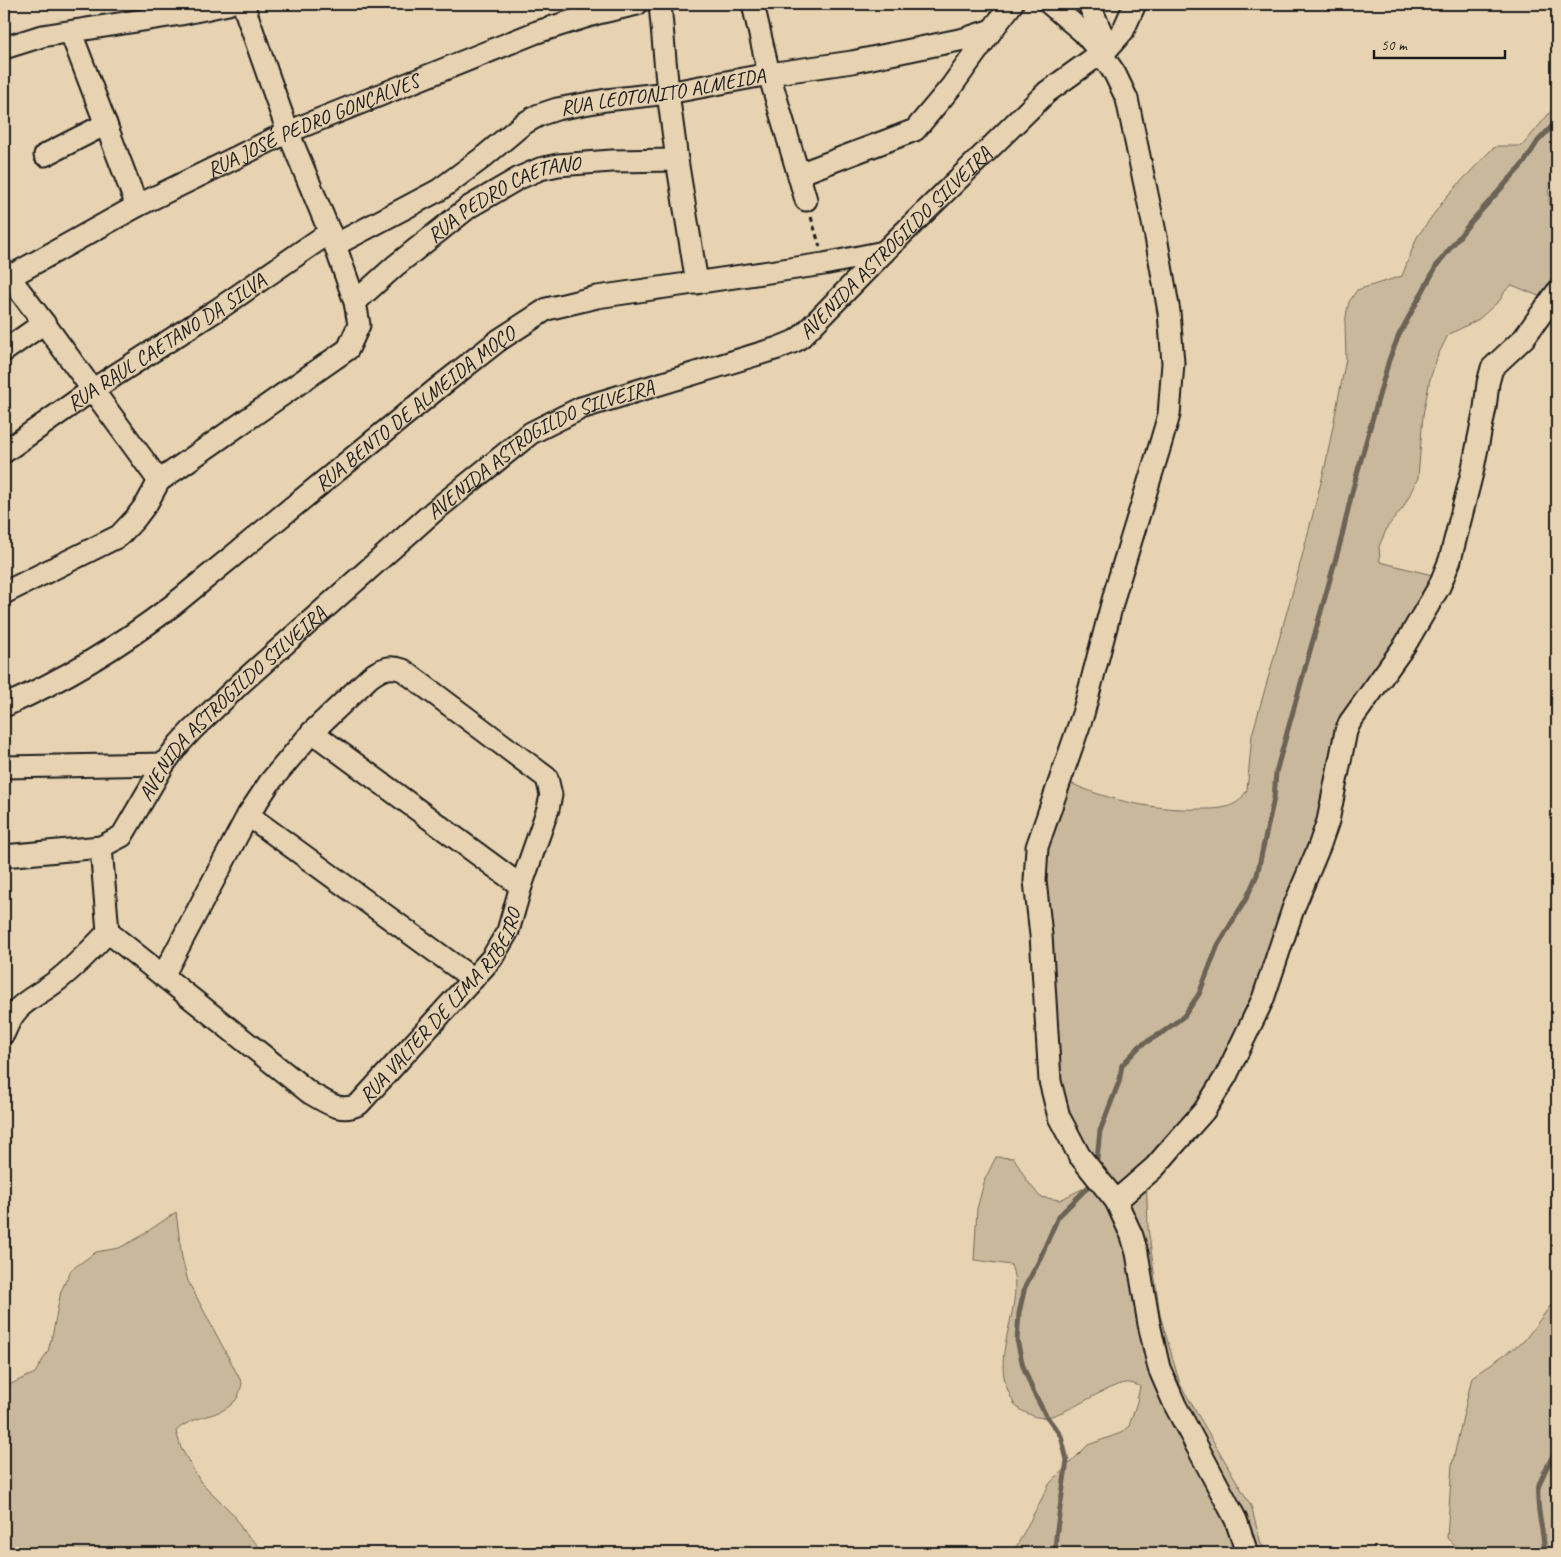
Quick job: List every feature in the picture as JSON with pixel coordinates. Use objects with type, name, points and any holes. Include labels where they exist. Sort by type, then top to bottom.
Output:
[{"type":"street","points":[[4,48],[42,36],[71,33],[228,4]]},
{"type":"street","points":[[4,593],[119,536],[147,503],[159,481],[348,350],[359,326],[355,302],[332,239],[288,132],[244,4]]},
{"type":"street","name":"RUA JOSÉ PEDRO GONÇALVES","points":[[6,276],[138,206],[288,132],[537,32],[598,13],[636,4]]},
{"type":"street","points":[[660,4],[668,93],[697,283]]},
{"type":"street","points":[[753,4],[769,74],[806,200]]},
{"type":"street","points":[[799,174],[915,130],[951,87],[1012,4]]},
{"type":"street","points":[[1050,4],[1104,50]]},
{"type":"street","points":[[1089,4],[1104,50],[1127,99],[1142,166],[1169,312],[1173,363],[1169,415],[1116,589],[1083,714],[1037,847],[1035,881],[1042,944],[1050,1081],[1059,1117],[1079,1155],[1116,1202],[1132,1236],[1159,1368],[1175,1405],[1236,1520],[1247,1553]]},
{"type":"street","name":"AVENIDA ASTROGILDO SILVEIRA","points":[[4,856],[101,848],[122,836],[164,764],[179,744],[241,683],[433,512],[531,433],[581,408],[795,341],[1047,92],[1104,50],[1123,31],[1135,4]]},
{"type":"street","name":"RUA LEOTONITO ALMEIDA","points":[[332,239],[439,190],[481,160],[523,124],[539,115],[556,109],[606,100],[668,93],[769,74],[852,62],[964,39],[992,30]]},
{"type":"street","points":[[71,33],[138,206]]},
{"type":"street","points":[[45,155],[106,124]]},
{"type":"street","name":"RUA PEDRO CAETANO","points":[[355,302],[395,266],[470,207],[519,178],[558,165],[612,161],[677,160]]},
{"type":"street","name":"RUA RAUL CAETANO DA SILVA","points":[[4,452],[92,390],[332,239]]},
{"type":"street","name":"RUA BENTO DE ALMEIDA MOÇO","points":[[4,706],[49,685],[138,632],[498,340],[547,309],[580,300],[824,264],[884,252]]},
{"type":"street","points":[[6,276],[44,323],[159,481]]},
{"type":"street","points":[[1116,1202],[1155,1167],[1204,1111],[1226,1076],[1266,989],[1293,909],[1319,847],[1328,821],[1346,731],[1350,722],[1405,645],[1439,587],[1450,560],[1472,474],[1492,368],[1524,338],[1557,292]]},
{"type":"street","points":[[4,351],[44,323]]},
{"type":"street","name":"RUA VALTER DE LIMA RIBEIRO","points":[[108,932],[310,1093],[342,1109],[359,1104],[492,958],[508,931],[521,886],[548,809],[550,795],[547,778],[410,676],[395,667],[380,670],[370,677],[312,732]]},
{"type":"street","points":[[163,976],[248,815],[270,782],[312,732],[521,886]]},
{"type":"street","points":[[4,767],[164,764]]},
{"type":"street","points":[[248,815],[473,979]]},
{"type":"street","points":[[4,1033],[13,1003],[53,983],[108,932],[101,848]]},
{"type":"path","points":[[806,200],[824,264]]},
{"type":"shaded area","points":[[1557,104],[1557,170],[1548,186],[1550,210],[1557,215],[1557,269],[1541,297],[1512,285],[1505,291],[1501,299],[1479,319],[1448,335],[1438,355],[1430,379],[1423,415],[1418,478],[1403,508],[1388,526],[1379,546],[1380,562],[1452,580],[1346,733],[1257,1006],[1197,1116],[1146,1174],[1148,1228],[1160,1315],[1180,1384],[1251,1506],[1261,1544],[1264,1547],[1256,1553],[1013,1553],[1050,1483],[1088,1445],[1121,1433],[1129,1426],[1140,1386],[1128,1383],[1115,1386],[1051,1416],[1040,1417],[1019,1409],[1012,1400],[1004,1379],[1003,1363],[1014,1297],[1015,1281],[1011,1265],[974,1260],[977,1209],[985,1179],[996,1157],[1014,1158],[1026,1179],[1040,1197],[1060,1200],[1098,1181],[1064,1129],[1038,877],[1066,781],[1116,799],[1169,808],[1223,808],[1236,803],[1243,796],[1247,790],[1252,735],[1297,576],[1325,467],[1346,359],[1345,323],[1349,302],[1357,290],[1402,276],[1417,237],[1447,196],[1492,149],[1498,146],[1522,146]]},
{"type":"shaded area","points":[[176,1212],[182,1258],[188,1281],[242,1383],[238,1397],[229,1407],[190,1422],[176,1431],[181,1448],[200,1481],[234,1515],[243,1531],[266,1553],[4,1553],[4,1387],[35,1373],[48,1351],[61,1291],[71,1270],[96,1252],[119,1248],[138,1238]]},
{"type":"shaded area","points":[[1557,1297],[1557,1553],[1458,1553],[1456,1547],[1447,1538],[1452,1465],[1472,1377],[1524,1341]]},
{"type":"waterway","points":[[1097,1158],[1100,1131],[1119,1082],[1122,1065],[1140,1046],[1184,1016],[1199,994],[1218,945],[1246,899],[1257,875],[1274,798],[1276,772],[1389,360],[1399,335],[1437,265],[1470,223],[1524,163],[1538,141],[1557,121]]},
{"type":"waterway","points":[[1055,1553],[1067,1460],[1061,1436],[1045,1414],[1023,1366],[1017,1340],[1019,1313],[1025,1287],[1038,1263],[1058,1217],[1091,1184],[1091,1181]]},
{"type":"waterway","points":[[1545,1553],[1538,1505],[1538,1490],[1557,1447]]}]
